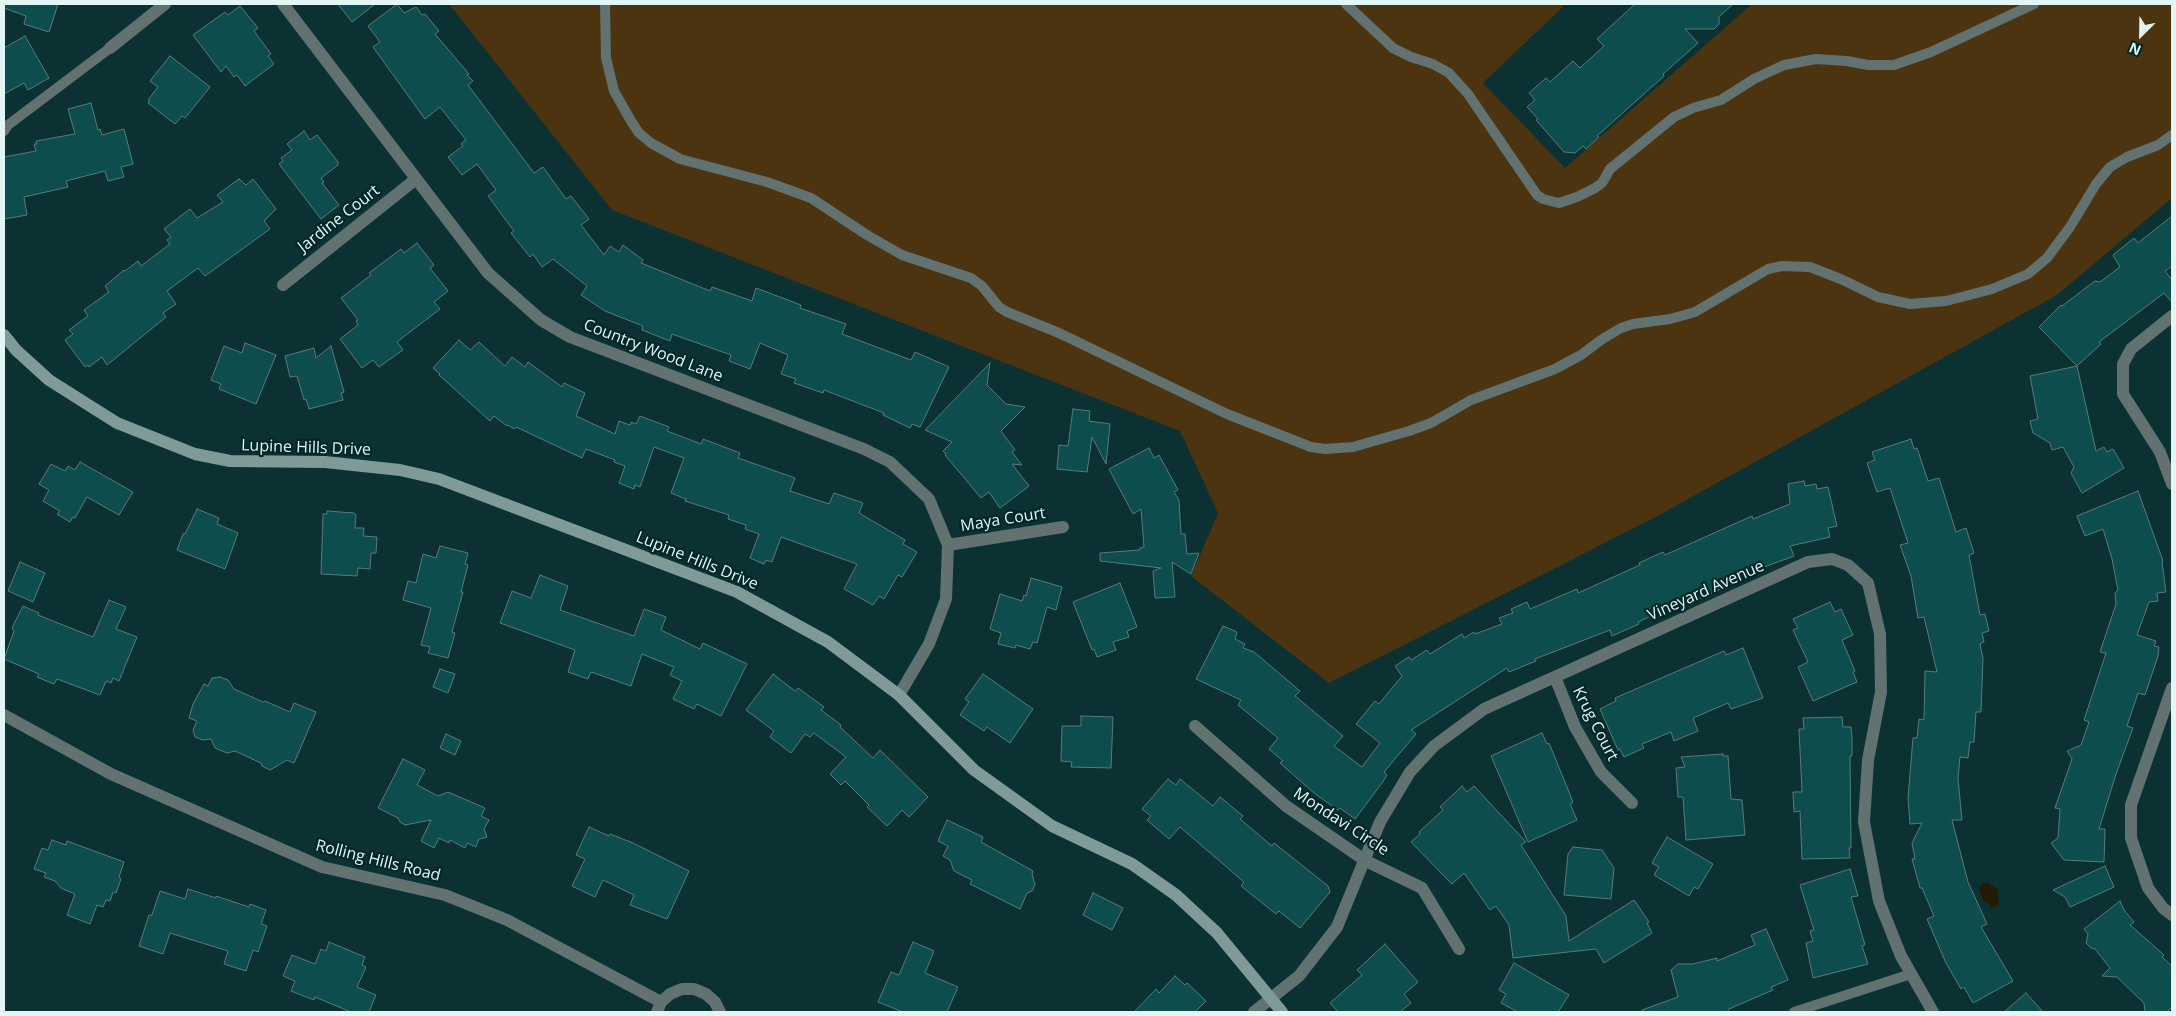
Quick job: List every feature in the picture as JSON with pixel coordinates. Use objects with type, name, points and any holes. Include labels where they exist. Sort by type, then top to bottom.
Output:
[{"type":"street","points":[[110,48],[165,4]]},
{"type":"street","name":"Country Wood Lane","points":[[283,4],[488,273],[541,320],[570,337],[864,449],[890,462],[929,499],[948,545],[946,598],[929,644],[898,695]]},
{"type":"street","name":"Jardine Court","points":[[283,285],[416,179]]},
{"type":"street","points":[[2172,316],[2131,349],[2122,364],[2123,394],[2160,452],[2172,484]]},
{"type":"street","name":"Lupine Hills Drive","points":[[4,336],[48,380],[117,422],[195,454],[230,461],[325,462],[400,470],[439,479],[737,592],[828,642],[898,695],[974,770],[1052,826],[1132,864],[1176,895],[1216,932],[1282,1012]]},
{"type":"street","name":"Maya Court","points":[[948,545],[1063,526]]},
{"type":"street","name":"Vineyard Avenue","points":[[1254,1012],[1298,976],[1337,927],[1366,861],[1380,822],[1410,772],[1434,746],[1484,709],[1808,562],[1832,559],[1848,564],[1868,582],[1880,634],[1881,692],[1868,760],[1864,822],[1879,901],[1901,956],[1933,1012]]},
{"type":"street","name":"Krug Court","points":[[1555,677],[1575,728],[1601,772],[1632,803]]},
{"type":"street","points":[[2172,688],[2131,805],[2131,838],[2148,888],[2163,908],[2172,915]]},
{"type":"street","name":"Rolling Hills Road","points":[[4,715],[111,774],[322,867],[445,894],[507,920],[659,1007],[670,994],[682,989],[694,989],[706,994],[715,1002],[720,1012]]},
{"type":"street","name":"Mondavi Circle","points":[[1195,726],[1286,806],[1366,861],[1422,888],[1459,949]]},
{"type":"lane","points":[[605,4],[606,58],[614,91],[631,122],[639,133],[651,143],[680,159],[767,182],[811,198],[872,239],[902,256],[971,278],[982,286],[999,307],[1007,312],[1059,333],[1227,414],[1312,447],[1325,449],[1353,447],[1431,423],[1471,400],[1555,369],[1581,355],[1621,328],[1633,324],[1670,320],[1694,312],[1768,269],[1782,266],[1810,267],[1878,297],[1910,304],[1946,301],[1992,290],[2028,274],[2047,258],[2070,228],[2096,184],[2110,167],[2127,157],[2158,145],[2172,135]]},
{"type":"lane","points":[[1346,4],[1393,48],[1449,73],[1465,91],[1537,195],[1543,199],[1558,203],[1577,197],[1602,183],[1610,169],[1674,117],[1693,108],[1721,100],[1784,65],[1816,59],[1868,65],[1894,65],[1931,52],[2034,4]]},
{"type":"lane","points":[[4,131],[8,125],[110,48]]},
{"type":"lane","points":[[1794,1012],[1911,974]]},
{"type":"shaded area","points":[[449,4],[1566,4],[1483,83],[1565,168],[1752,4],[2172,4],[2172,198],[2057,295],[1652,519],[1329,683],[1191,576],[1218,513],[1180,431],[612,210]]},
{"type":"shaded area","points":[[1983,883],[1988,883],[1997,889],[1999,904],[1991,908],[1988,903],[1983,901],[1979,888]]},
{"type":"building","points":[[4,4],[58,4],[49,32],[24,24],[26,16],[4,8]]},
{"type":"building","points":[[338,4],[375,4],[352,22]]},
{"type":"building","points":[[397,4],[404,13],[416,7],[422,15],[425,14],[439,31],[435,34],[469,74],[467,75],[473,81],[468,85],[534,173],[543,167],[566,199],[571,196],[589,219],[581,225],[604,255],[610,246],[619,252],[623,245],[643,260],[641,263],[710,291],[712,287],[752,301],[756,288],[801,305],[800,308],[846,324],[842,334],[911,360],[915,352],[949,367],[920,427],[912,424],[910,428],[883,415],[884,413],[824,390],[823,393],[794,383],[796,379],[781,374],[788,355],[760,343],[750,369],[729,361],[731,355],[672,334],[670,341],[642,330],[643,326],[605,311],[581,295],[587,286],[553,259],[542,267],[533,254],[530,257],[511,233],[514,231],[488,196],[496,190],[477,164],[462,175],[448,157],[463,146],[461,144],[466,140],[440,107],[425,119],[373,47],[380,42],[368,26]]},
{"type":"building","points":[[1635,4],[1733,4],[1719,17],[1719,24],[1714,29],[1685,29],[1698,43],[1597,136],[1599,137],[1586,149],[1583,146],[1575,153],[1564,152],[1527,107],[1535,100],[1529,93],[1546,78],[1550,82],[1573,61],[1580,68],[1604,46],[1597,39]]},
{"type":"building","points":[[240,6],[258,28],[254,31],[271,54],[268,56],[274,64],[245,86],[237,75],[234,77],[226,66],[221,72],[193,35],[225,12],[228,15]]},
{"type":"building","points":[[25,36],[49,78],[28,90],[24,83],[4,94],[4,48]]},
{"type":"building","points":[[170,56],[210,87],[185,118],[182,116],[175,124],[148,103],[150,101],[148,100],[158,87],[150,81]]},
{"type":"building","points":[[91,103],[98,130],[100,129],[102,135],[124,129],[133,164],[121,167],[124,177],[108,181],[105,171],[66,181],[68,187],[24,197],[27,215],[4,219],[4,157],[36,151],[34,144],[37,144],[36,141],[75,134],[68,109]]},
{"type":"building","points":[[304,131],[310,140],[317,135],[338,162],[338,165],[321,178],[324,182],[322,183],[339,205],[321,219],[279,164],[283,161],[281,158],[292,150],[287,144]]},
{"type":"building","points":[[239,179],[246,185],[253,179],[276,209],[264,221],[270,229],[205,276],[198,268],[167,291],[176,304],[163,313],[166,317],[107,365],[102,357],[89,367],[88,365],[85,367],[65,340],[73,334],[69,330],[88,316],[84,310],[109,292],[105,286],[124,270],[138,261],[141,266],[170,244],[167,240],[171,237],[164,229],[190,209],[197,218],[223,202],[217,195]]},
{"type":"building","points":[[2172,216],[2172,266],[2165,271],[2172,280],[2172,302],[2164,293],[2099,342],[2101,344],[2077,366],[2039,327],[2061,305],[2095,281],[2100,282],[2120,267],[2113,255],[2134,238],[2138,243]]},
{"type":"building","points":[[417,243],[434,265],[430,268],[448,291],[434,302],[440,309],[397,342],[403,350],[379,367],[373,360],[362,368],[340,339],[358,325],[356,321],[358,320],[341,298],[371,275],[369,273],[401,249],[404,253]]},
{"type":"building","points":[[459,340],[470,350],[479,342],[505,366],[512,357],[525,367],[528,362],[562,387],[564,383],[585,393],[576,416],[615,434],[619,421],[630,425],[631,422],[636,424],[640,416],[669,427],[667,431],[701,444],[703,439],[740,453],[738,458],[795,478],[790,491],[829,504],[834,493],[863,503],[859,513],[905,540],[903,544],[917,552],[902,577],[898,575],[884,599],[879,596],[873,605],[844,589],[857,564],[781,537],[772,562],[766,560],[764,564],[750,558],[759,534],[745,529],[746,525],[728,519],[729,515],[685,501],[686,499],[671,493],[684,458],[654,447],[640,487],[635,485],[634,489],[619,483],[625,466],[614,462],[615,460],[586,449],[582,458],[516,427],[514,429],[507,426],[494,416],[490,421],[433,368]]},
{"type":"building","points":[[245,343],[276,355],[256,404],[219,389],[221,384],[211,380],[224,346],[242,353]]},
{"type":"building","points":[[331,346],[344,392],[341,393],[343,400],[309,409],[306,399],[304,400],[297,376],[290,377],[285,356],[314,348],[316,358]]},
{"type":"building","points":[[990,363],[987,385],[1006,404],[1025,407],[1001,431],[1015,450],[1012,452],[1022,465],[1012,464],[1029,486],[1000,508],[989,492],[981,498],[945,455],[943,451],[952,442],[925,430]]},
{"type":"building","points":[[2077,366],[2096,451],[2104,447],[2107,452],[2113,449],[2124,468],[2082,493],[2071,473],[2074,467],[2063,447],[2052,450],[2050,443],[2033,433],[2030,421],[2038,419],[2030,376]]},
{"type":"building","points":[[1073,409],[1090,411],[1089,421],[1110,424],[1106,464],[1092,437],[1087,472],[1057,469],[1059,445],[1068,446]]},
{"type":"building","points":[[1911,439],[1914,449],[1917,448],[1928,481],[1939,478],[1956,532],[1966,528],[1974,553],[1969,555],[1980,615],[1985,614],[1989,631],[1982,633],[1984,642],[1980,644],[1983,659],[1981,712],[1976,712],[1974,742],[1970,742],[1968,758],[1960,757],[1958,779],[1962,820],[1952,820],[1968,882],[1987,924],[1981,927],[2013,981],[1973,1003],[1964,987],[1961,989],[1946,963],[1927,919],[1934,916],[1922,888],[1920,888],[1912,859],[1915,859],[1912,843],[1922,823],[1910,824],[1908,798],[1913,738],[1917,738],[1919,719],[1924,720],[1925,671],[1937,672],[1924,617],[1918,618],[1911,576],[1900,545],[1908,543],[1890,488],[1877,492],[1867,463],[1875,460],[1872,452]]},
{"type":"building","points":[[1149,448],[1154,458],[1159,455],[1178,490],[1174,492],[1179,500],[1181,534],[1185,534],[1187,554],[1199,553],[1191,574],[1172,562],[1175,597],[1155,598],[1153,571],[1161,568],[1100,561],[1100,553],[1140,550],[1140,548],[1144,547],[1141,509],[1133,514],[1109,469]]},
{"type":"building","points":[[80,462],[133,492],[119,515],[87,497],[75,518],[73,517],[70,522],[57,514],[60,511],[43,501],[49,490],[39,484],[51,464],[65,471],[68,466],[75,470]]},
{"type":"building","points":[[1804,481],[1805,486],[1816,484],[1817,489],[1828,487],[1837,526],[1828,528],[1830,537],[1790,546],[1794,556],[1734,578],[1736,582],[1675,610],[1674,606],[1612,636],[1610,630],[1535,659],[1536,661],[1509,672],[1507,668],[1411,730],[1416,734],[1384,772],[1387,775],[1355,819],[1340,808],[1338,810],[1314,793],[1280,763],[1283,761],[1269,749],[1278,738],[1238,705],[1241,700],[1196,679],[1223,626],[1237,632],[1235,639],[1245,644],[1243,648],[1254,652],[1300,691],[1295,696],[1343,736],[1334,746],[1362,767],[1380,743],[1356,724],[1375,701],[1379,704],[1402,676],[1395,666],[1409,657],[1411,660],[1427,650],[1430,654],[1462,634],[1464,638],[1474,632],[1475,634],[1502,624],[1499,618],[1513,613],[1511,609],[1527,602],[1530,609],[1577,589],[1578,593],[1640,565],[1639,563],[1663,552],[1665,555],[1752,516],[1753,519],[1790,504],[1788,484]]},
{"type":"building","points":[[2138,491],[2163,561],[2166,592],[2157,593],[2158,601],[2149,602],[2137,635],[2156,641],[2154,646],[2159,647],[2158,656],[2145,695],[2138,693],[2127,726],[2133,728],[2099,829],[2105,829],[2104,862],[2064,860],[2051,843],[2058,838],[2060,809],[2055,808],[2072,759],[2067,751],[2081,745],[2089,722],[2084,720],[2106,653],[2100,652],[2116,604],[2115,593],[2118,590],[2112,559],[2103,529],[2085,536],[2077,516]]},
{"type":"building","points":[[197,509],[219,518],[217,524],[238,533],[225,569],[177,550],[183,534],[185,534]]},
{"type":"building","points":[[327,511],[354,513],[356,515],[355,528],[364,528],[363,536],[377,537],[376,553],[371,553],[370,569],[358,568],[357,576],[321,574],[323,514],[327,514]]},
{"type":"building","points":[[440,546],[468,553],[465,564],[468,565],[461,592],[463,592],[452,632],[455,633],[448,658],[428,653],[430,647],[421,645],[431,608],[403,600],[408,581],[416,583],[423,554],[436,558]]},
{"type":"building","points":[[20,562],[45,573],[33,602],[8,591]]},
{"type":"building","points":[[540,575],[568,586],[560,610],[634,636],[644,609],[666,617],[661,630],[700,649],[703,643],[747,664],[721,716],[697,704],[694,709],[673,699],[682,681],[670,675],[674,667],[642,654],[631,686],[591,672],[588,679],[568,672],[575,650],[500,623],[512,591],[531,598]]},
{"type":"building","points":[[1031,578],[1062,587],[1056,610],[1047,607],[1037,643],[1033,642],[1030,649],[1016,645],[1015,648],[998,644],[1001,633],[990,629],[1000,594],[1022,601],[1024,595],[1026,596]]},
{"type":"building","points":[[1120,583],[1137,627],[1127,631],[1129,637],[1113,642],[1116,650],[1097,657],[1094,649],[1092,650],[1073,602]]},
{"type":"building","points":[[109,600],[126,607],[116,629],[137,637],[119,681],[113,678],[111,683],[106,681],[100,695],[57,679],[54,684],[37,677],[39,674],[4,659],[14,631],[12,628],[23,606],[39,613],[38,615],[93,637]]},
{"type":"building","points":[[1830,602],[1835,612],[1841,609],[1853,635],[1842,640],[1855,671],[1853,672],[1857,682],[1813,701],[1798,667],[1808,662],[1793,630],[1798,628],[1793,619]]},
{"type":"building","points":[[1743,648],[1763,698],[1731,709],[1728,703],[1693,718],[1698,731],[1674,741],[1671,732],[1642,744],[1644,748],[1624,757],[1620,749],[1618,750],[1600,709],[1616,701],[1615,698],[1724,651],[1726,655]]},
{"type":"building","points":[[440,669],[455,674],[448,693],[433,687]]},
{"type":"building","points":[[773,674],[795,691],[798,688],[824,707],[821,710],[841,725],[840,727],[873,758],[880,750],[928,797],[909,817],[902,810],[887,826],[867,807],[869,805],[845,781],[841,785],[830,774],[846,757],[814,733],[810,737],[805,734],[791,753],[770,737],[774,731],[746,710]]},
{"type":"building","points":[[983,674],[1033,709],[1010,743],[987,727],[984,731],[960,715],[969,702],[965,699]]},
{"type":"building","points":[[220,677],[228,680],[234,689],[290,712],[294,703],[316,712],[294,763],[287,760],[270,770],[262,766],[261,763],[235,751],[227,753],[215,748],[211,739],[203,740],[195,737],[193,730],[197,721],[189,718],[193,704],[204,684],[208,686],[212,678]]},
{"type":"building","points":[[1081,716],[1113,717],[1111,768],[1071,767],[1072,762],[1061,761],[1062,726],[1081,726]]},
{"type":"building","points":[[1842,717],[1843,727],[1851,727],[1852,738],[1852,756],[1850,756],[1850,858],[1802,859],[1800,811],[1794,812],[1793,792],[1802,792],[1799,729],[1804,729],[1803,718]]},
{"type":"building","points":[[1542,733],[1547,744],[1549,743],[1569,792],[1573,802],[1570,804],[1577,820],[1528,842],[1491,756]]},
{"type":"building","points":[[446,734],[461,741],[455,755],[440,748]]},
{"type":"building","points":[[1723,754],[1723,756],[1728,756],[1731,799],[1742,800],[1745,835],[1686,840],[1683,797],[1678,797],[1676,768],[1685,767],[1681,757]]},
{"type":"building","points":[[403,759],[425,770],[417,785],[438,796],[448,792],[485,808],[481,816],[489,820],[484,829],[487,837],[479,839],[476,847],[467,843],[465,848],[450,840],[449,843],[439,838],[434,848],[421,841],[431,820],[405,825],[398,818],[378,808]]},
{"type":"building","points":[[1168,779],[1176,785],[1180,779],[1213,806],[1220,797],[1243,816],[1240,819],[1272,846],[1274,843],[1328,886],[1330,892],[1300,928],[1279,911],[1276,914],[1241,886],[1244,882],[1180,827],[1169,839],[1147,820],[1151,816],[1142,809]]},
{"type":"building","points":[[1462,786],[1467,792],[1474,786],[1526,842],[1521,845],[1566,916],[1569,941],[1634,900],[1649,922],[1647,923],[1652,933],[1604,963],[1596,949],[1513,958],[1509,925],[1496,906],[1490,910],[1464,873],[1452,884],[1411,842],[1443,810],[1440,807]]},
{"type":"building","points":[[947,820],[983,837],[981,842],[1033,871],[1035,885],[1032,891],[1027,893],[1020,909],[970,884],[972,880],[954,871],[950,860],[943,856],[948,846],[938,841]]},
{"type":"building","points":[[589,827],[609,836],[610,834],[633,843],[689,871],[667,919],[630,905],[634,895],[603,880],[595,897],[572,886],[585,859],[576,855]]},
{"type":"building","points":[[1667,837],[1713,864],[1698,889],[1694,887],[1689,896],[1654,875],[1659,867],[1652,863]]},
{"type":"building","points":[[52,840],[66,845],[67,841],[124,862],[116,893],[113,892],[110,901],[106,900],[103,907],[97,905],[90,924],[67,915],[75,894],[61,888],[55,881],[44,877],[46,873],[34,869],[42,848],[48,850]]},
{"type":"building","points":[[1573,847],[1602,850],[1614,868],[1611,899],[1564,895],[1568,854]]},
{"type":"building","points":[[2105,866],[2114,887],[2070,907],[2065,897],[2053,890]]},
{"type":"building","points":[[1850,869],[1858,896],[1851,897],[1865,945],[1862,946],[1868,964],[1813,978],[1806,943],[1813,941],[1810,931],[1814,930],[1800,885]]},
{"type":"building","points":[[188,889],[249,907],[250,904],[266,910],[261,924],[267,926],[258,952],[253,950],[246,971],[224,964],[228,951],[170,933],[163,954],[139,946],[149,915],[152,915],[160,891],[185,899]]},
{"type":"building","points":[[1093,893],[1123,908],[1112,930],[1083,915]]},
{"type":"building","points":[[2120,901],[2124,910],[2134,922],[2130,925],[2164,955],[2162,957],[2172,966],[2172,1007],[2167,1012],[2145,1012],[2144,1003],[2117,977],[2102,976],[2110,968],[2095,949],[2086,943],[2088,934],[2084,929]]},
{"type":"building","points":[[1766,929],[1788,980],[1771,987],[1773,990],[1729,1009],[1727,1012],[1642,1012],[1642,1010],[1678,997],[1671,970],[1678,964],[1693,964],[1717,958],[1717,961],[1755,945],[1751,935]]},
{"type":"building","points":[[329,942],[365,957],[362,965],[366,967],[357,987],[376,995],[369,1012],[351,1012],[315,997],[314,1000],[291,991],[295,981],[283,976],[292,955],[315,964],[321,949],[326,951]]},
{"type":"building","points":[[913,942],[934,951],[925,973],[958,987],[947,1012],[903,1012],[878,1002],[891,972],[899,975]]},
{"type":"building","points":[[1385,944],[1418,982],[1404,994],[1411,1003],[1400,1012],[1338,1012],[1330,1003],[1362,975],[1357,970]]},
{"type":"building","points":[[1514,963],[1569,995],[1558,1012],[1518,1012],[1501,1003],[1506,994],[1499,990]]},
{"type":"building","points":[[1175,976],[1185,985],[1187,983],[1206,1001],[1195,1012],[1134,1012],[1156,989],[1159,993]]},
{"type":"building","points":[[2026,993],[2043,1012],[2004,1012]]}]
